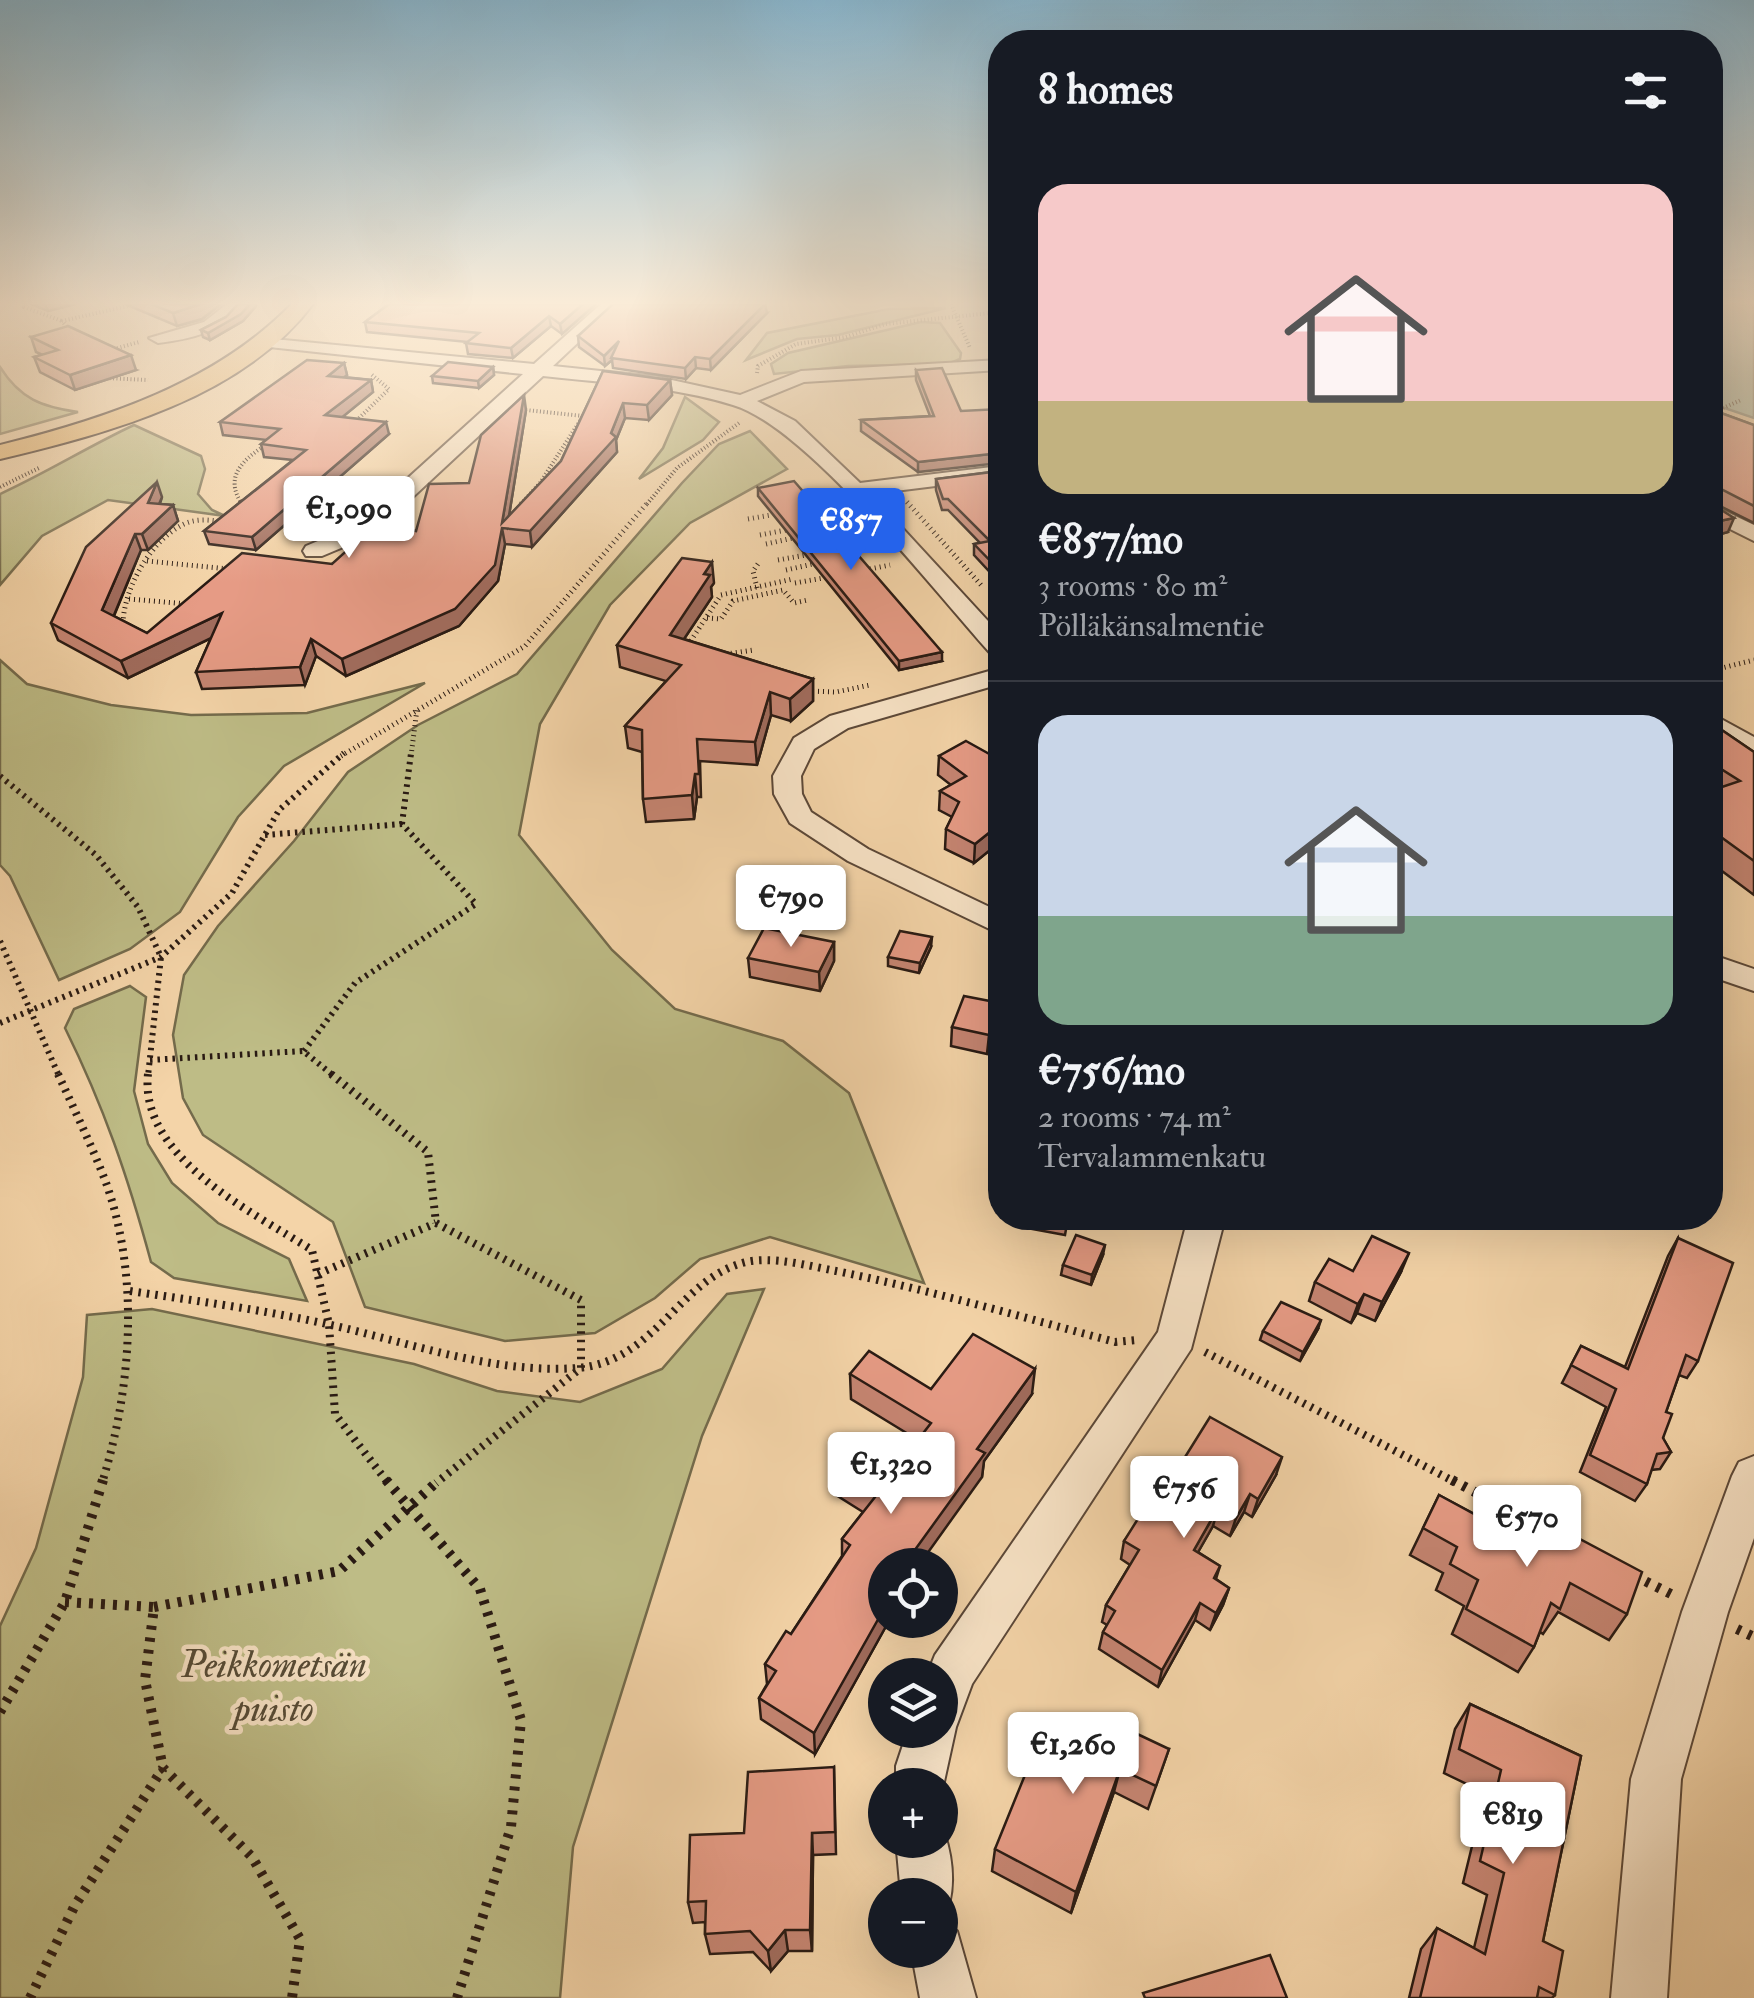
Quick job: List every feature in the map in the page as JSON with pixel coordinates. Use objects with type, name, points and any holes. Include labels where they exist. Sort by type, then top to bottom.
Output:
[{"type":"main road","points":[[0,452],[127,414],[162,397]]},
{"type":"street","points":[[314,551],[364,530],[510,397]]},
{"type":"street","points":[[724,397],[765,411],[788,425],[856,490],[988,636]]},
{"type":"street","points":[[742,401],[750,397]]},
{"type":"street","points":[[856,490],[988,474]]},
{"type":"street","points":[[1723,517],[1754,534]]},
{"type":"street","points":[[988,679],[839,722],[803,744],[786,776],[788,794],[800,817],[858,855],[988,918]]},
{"type":"street","points":[[1723,730],[1754,748]]},
{"type":"street","points":[[1723,969],[1754,980]]},
{"type":"street","points":[[958,1663],[1177,1337],[1203,1230]]},
{"type":"street","points":[[1639,1998],[1656,1779],[1706,1612],[1754,1476]]},
{"type":"street","points":[[942,1968],[948,1998]]},
{"type":"path","points":[[354,424],[381,397]]},
{"type":"path","points":[[1723,408],[1742,400]]},
{"type":"path","points":[[517,508],[540,482],[591,402]]},
{"type":"path","points":[[520,410],[583,416]]},
{"type":"path","points":[[0,1023],[161,958],[232,893],[280,810],[350,748],[526,646],[678,468],[747,418],[765,411]]},
{"type":"path","points":[[247,510],[234,494],[232,480],[240,464],[269,443]]},
{"type":"path","points":[[284,514],[392,504]]},
{"type":"path","points":[[748,520],[771,515]]},
{"type":"path","points":[[126,627],[122,614],[146,561],[184,524],[208,520],[240,524]]},
{"type":"path","points":[[760,535],[786,530]]},
{"type":"path","points":[[766,544],[793,538]]},
{"type":"path","points":[[778,560],[806,555]]},
{"type":"path","points":[[146,561],[230,570]]},
{"type":"path","points":[[760,561],[752,571],[760,594]]},
{"type":"path","points":[[786,570],[813,564]]},
{"type":"path","points":[[852,572],[890,565]]},
{"type":"path","points":[[686,654],[721,595],[756,586],[834,576]]},
{"type":"path","points":[[706,618],[721,619],[733,601],[760,594],[783,590],[794,603],[808,600]]},
{"type":"path","points":[[129,599],[191,604]]},
{"type":"path","points":[[716,656],[754,650]]},
{"type":"path","points":[[1723,668],[1754,660]]},
{"type":"path","points":[[800,690],[821,693],[871,685]]},
{"type":"path","points":[[402,824],[418,709]]},
{"type":"path","points":[[0,776],[96,855],[138,908],[161,958],[146,1096],[169,1146],[221,1192],[312,1250],[329,1324],[335,1414],[406,1507],[480,1588],[521,1720],[511,1827],[457,1998]]},
{"type":"path","points":[[265,835],[402,824]]},
{"type":"path","points":[[304,1051],[355,983],[476,904],[402,824]]},
{"type":"path","points":[[0,941],[106,1184],[130,1291],[118,1432],[65,1602],[0,1712]]},
{"type":"path","points":[[150,1060],[304,1051],[428,1152],[436,1223]]},
{"type":"path","points":[[317,1274],[436,1223]]},
{"type":"path","points":[[436,1223],[581,1300],[580,1368]]},
{"type":"path","points":[[130,1291],[329,1324],[496,1363],[580,1368],[639,1350],[708,1282],[749,1260],[804,1264],[1115,1342],[1177,1337],[1564,1539]]},
{"type":"path","points":[[65,1602],[154,1607],[339,1571],[406,1507],[580,1368]]},
{"type":"path","points":[[1617,1566],[1754,1638]]},
{"type":"path","points":[[154,1607],[145,1680],[163,1768],[252,1857],[300,1938],[292,1998]]},
{"type":"path","points":[[30,1998],[74,1907],[163,1768]]},
{"type":"green space","points":[[0,397],[29,397],[78,412],[0,434]]},
{"type":"green space","points":[[685,397],[719,422],[703,440],[639,479],[663,448]]},
{"type":"green space","points":[[134,425],[201,456],[205,469],[198,494],[212,510],[225,516],[108,500],[42,536],[0,585],[0,494]]},
{"type":"green space","points":[[750,431],[787,469],[690,523],[610,605],[540,724],[519,835],[612,950],[675,1009],[783,1041],[849,1093],[924,1283],[770,1237],[700,1259],[655,1298],[595,1333],[505,1341],[365,1307],[333,1222],[203,1135],[183,1098],[173,1035],[184,975],[218,926],[294,841],[348,772],[418,725],[517,674],[719,444]]},
{"type":"green space","points":[[0,660],[27,684],[111,705],[191,715],[307,713],[425,683],[284,766],[238,817],[180,912],[130,949],[59,980],[10,876],[0,865]]},
{"type":"green space","points":[[130,986],[146,997],[134,1091],[148,1144],[172,1183],[218,1223],[289,1259],[307,1301],[174,1278],[151,1262],[114,1143],[65,1028],[74,1009]]},
{"type":"green space","name":"Peikkometsän puisto","points":[[764,1289],[702,1436],[573,1847],[560,1998],[0,1998],[0,1626],[36,1548],[83,1377],[87,1315],[152,1309],[414,1364],[497,1391],[580,1402],[662,1369],[727,1294]]},
{"type":"shaded area","points":[[1723,397],[1754,397],[1754,418],[1723,407]]},
{"type":"building","points":[[255,397],[348,397],[325,415],[386,422],[252,537],[204,531],[306,450],[261,444],[280,429],[220,422]]},
{"type":"building","points":[[522,397],[502,523],[561,461],[591,397],[654,397],[647,405],[623,403],[611,433],[616,437],[530,531],[502,528],[495,565],[455,609],[342,659],[311,639],[300,667],[196,672],[222,613],[121,661],[51,623],[86,547],[157,482],[148,503],[173,505],[142,534],[135,534],[102,610],[147,633],[242,553],[332,564],[375,525],[416,531],[429,484],[469,483],[481,435]]},
{"type":"building","points":[[927,397],[955,397],[961,411],[988,410],[988,454],[918,462],[861,420],[934,416]]},
{"type":"building","points":[[1723,414],[1754,425],[1754,506],[1723,490]]},
{"type":"building","points":[[988,472],[988,539],[948,499],[943,499],[936,479]]},
{"type":"building","points":[[794,481],[942,652],[899,661],[758,488]]},
{"type":"building","points":[[988,541],[988,559],[974,544]]},
{"type":"building","points":[[682,558],[712,562],[704,574],[710,575],[670,635],[813,679],[790,699],[770,692],[755,742],[697,739],[699,774],[695,774],[692,795],[643,799],[642,730],[625,726],[681,665],[617,645]]},
{"type":"building","points":[[1723,731],[1754,752],[1754,861],[1723,838],[1723,787],[1740,781],[1723,770]]},
{"type":"building","points":[[966,741],[988,753],[988,834],[975,844],[946,829],[959,802],[940,791],[966,776],[939,756]]},
{"type":"building","points":[[764,928],[834,942],[819,972],[748,958]]},
{"type":"building","points":[[900,931],[932,937],[920,963],[888,957]]},
{"type":"building","points":[[964,996],[988,1001],[988,1035],[952,1027]]},
{"type":"building","points":[[1076,1235],[1105,1245],[1092,1275],[1063,1265]]},
{"type":"building","points":[[1372,1236],[1409,1253],[1382,1302],[1364,1294],[1358,1304],[1315,1282],[1329,1259],[1353,1271]]},
{"type":"building","points":[[1678,1238],[1733,1263],[1698,1361],[1686,1355],[1666,1412],[1672,1414],[1663,1438],[1671,1452],[1657,1454],[1647,1484],[1590,1455],[1616,1389],[1571,1365],[1581,1346],[1628,1369]]},
{"type":"building","points":[[1281,1302],[1321,1320],[1303,1352],[1263,1331]]},
{"type":"building","points":[[973,1334],[1035,1369],[977,1449],[985,1453],[916,1548],[868,1548],[868,1637],[814,1733],[759,1698],[776,1671],[765,1664],[786,1631],[791,1634],[850,1545],[842,1539],[875,1497],[835,1471],[854,1448],[893,1472],[931,1423],[850,1374],[869,1351],[931,1389]]},
{"type":"building","points":[[1210,1417],[1282,1457],[1258,1499],[1250,1494],[1236,1518],[1218,1508],[1194,1550],[1220,1566],[1214,1578],[1229,1588],[1216,1613],[1200,1603],[1162,1670],[1103,1632],[1115,1611],[1106,1605],[1139,1550],[1124,1541],[1165,1476],[1172,1478]]},
{"type":"building","points":[[1439,1495],[1535,1547],[1546,1521],[1642,1572],[1627,1614],[1570,1583],[1560,1609],[1551,1603],[1534,1647],[1466,1609],[1478,1580],[1450,1564],[1457,1547],[1423,1528]]},
{"type":"building","points":[[1470,1704],[1581,1756],[1543,1941],[1563,1951],[1555,1995],[1539,1987],[1537,1998],[1420,1998],[1437,1928],[1485,1954],[1504,1873],[1480,1861],[1501,1770],[1459,1749]]},
{"type":"building","points":[[1095,1714],[1169,1749],[1156,1786],[1120,1769],[1076,1892],[995,1849],[1044,1728],[1083,1747]]},
{"type":"building","points":[[834,1767],[835,1832],[812,1833],[810,1930],[785,1930],[768,1951],[750,1931],[705,1934],[706,1901],[688,1902],[690,1835],[744,1833],[748,1772]]},
{"type":"building","points":[[1270,1955],[1287,1998],[1145,1998],[1143,1993]]}]
